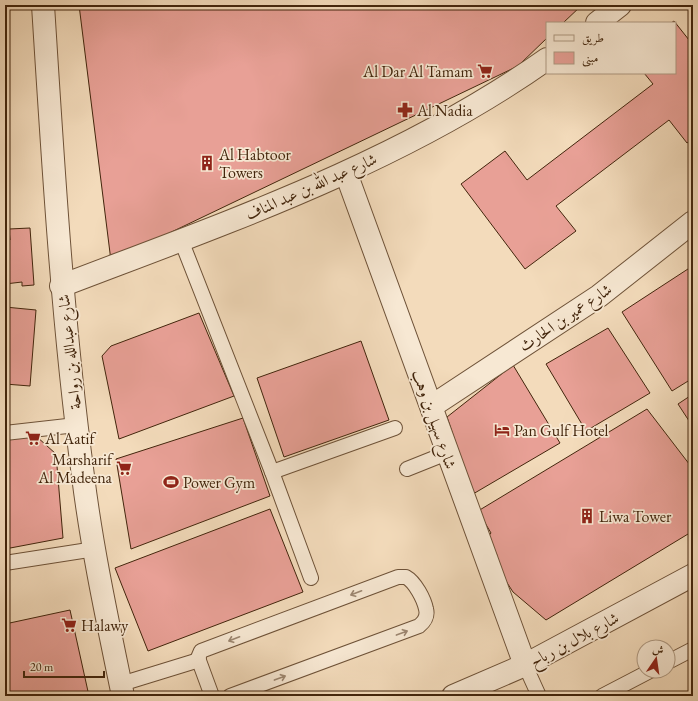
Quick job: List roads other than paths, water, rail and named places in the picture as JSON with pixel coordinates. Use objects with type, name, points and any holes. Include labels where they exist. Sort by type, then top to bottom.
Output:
[{"type":"street","name":"شارع عبدالله بن رواحة","points":[[43,5],[61,286],[76,424],[95,549],[122,690]]},
{"type":"street","points":[[598,22],[620,5]]},
{"type":"street","name":"شارع عبد الله بن عبد المناف","points":[[61,286],[181,240],[346,173],[470,109],[546,60]]},
{"type":"street","name":"شارع سهيل بن وهب","points":[[346,173],[432,406],[446,453],[525,665]]},
{"type":"street","name":"شارع عمير بن الحارث","points":[[432,406],[599,296],[693,222]]},
{"type":"street","name":"شارع بلال بن رباح","points":[[453,696],[525,665],[691,581]]},
{"type":"lane","points":[[181,240],[272,472],[311,578]]},
{"type":"lane","points":[[5,433],[76,424]]},
{"type":"lane","points":[[272,472],[395,428]]},
{"type":"lane","points":[[407,469],[446,453]]},
{"type":"lane","points":[[5,563],[95,549]]},
{"type":"lane","points":[[212,696],[199,660],[199,654],[201,651],[398,577],[406,577],[413,582],[426,609],[425,619],[419,626],[230,696]]},
{"type":"lane","points":[[676,658],[693,649]]},
{"type":"lane","points":[[122,690],[199,660]]},
{"type":"lane","points":[[525,665],[539,696]]},
{"type":"lane","points":[[602,696],[636,678]]},
{"type":"place","name":"Al Dar Al Tamam","points":[[485,71]]},
{"type":"place","name":"Al Nadia","points":[[405,110]]},
{"type":"place","name":"Al Habtoor Towers","points":[[207,163]]},
{"type":"place","name":"Pan Gulf Hotel","points":[[502,430]]},
{"type":"place","name":"Al Aatif","points":[[33,438]]},
{"type":"place","name":"Marsharif Al Madeena","points":[[124,468]]},
{"type":"place","name":"Power Gym","points":[[171,482]]},
{"type":"place","name":"Liwa Tower","points":[[587,516]]},
{"type":"place","name":"Halawy","points":[[69,625]]}]
